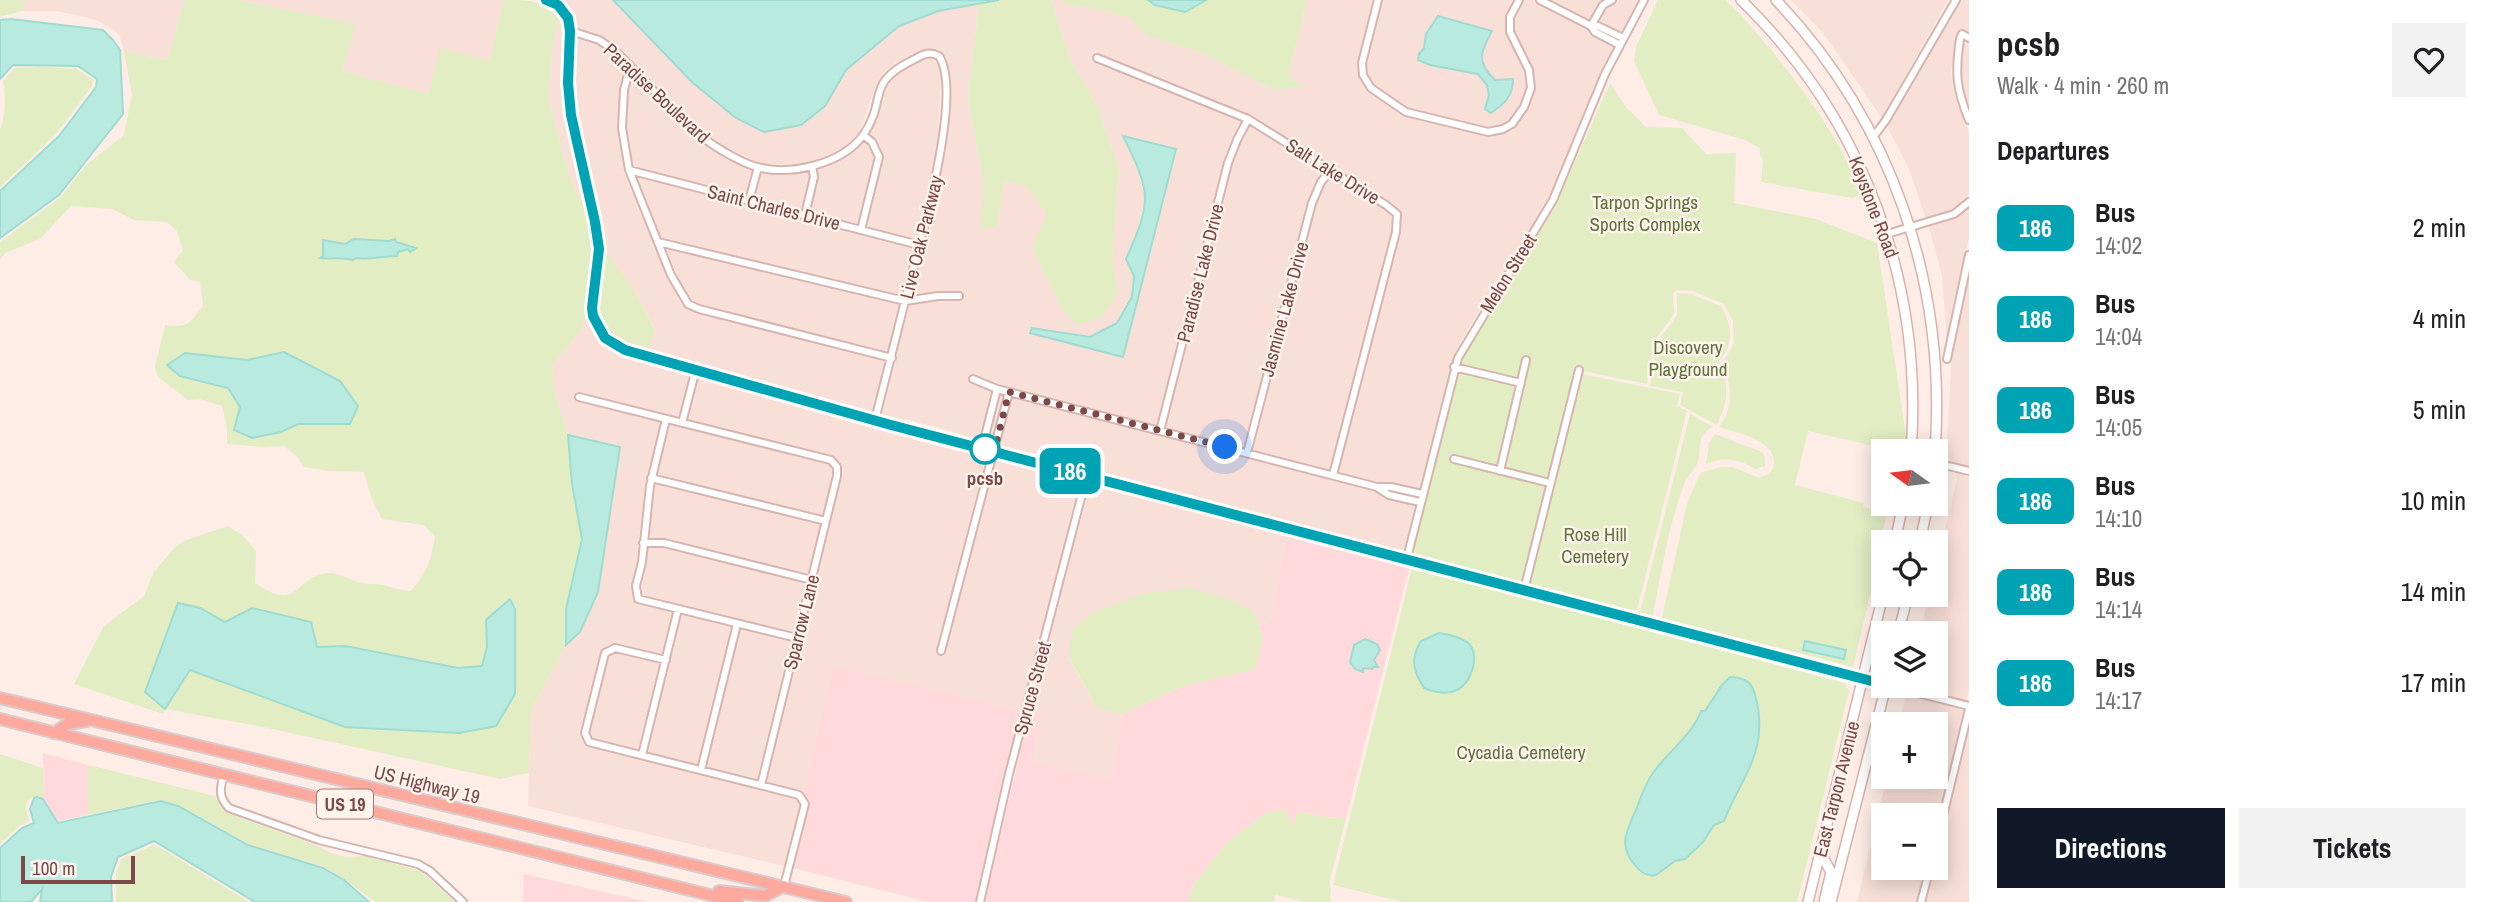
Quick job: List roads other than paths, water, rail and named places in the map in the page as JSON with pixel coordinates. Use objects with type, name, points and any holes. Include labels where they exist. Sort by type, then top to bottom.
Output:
[{"type":"highway","name":"US Highway 19","points":[[0,698],[846,902]]},
{"type":"highway","name":"US Highway 19","points":[[0,719],[738,902]]},
{"type":"highway","points":[[54,733],[67,724],[90,720]]},
{"type":"highway","points":[[685,888],[765,896],[783,886]]},
{"type":"main road","name":"Keystone Road","points":[[1741,0],[1781,41],[1825,100],[1862,167],[1887,234],[1904,299],[1913,398],[1911,439]]},
{"type":"main road","name":"Keystone Road","points":[[1776,0],[1836,74],[1874,136],[1901,197],[1922,267],[1933,326],[1938,383],[1936,439]]},
{"type":"main road","name":"East Tarpon Avenue","points":[[1808,902],[1880,607]]},
{"type":"main road","name":"East Tarpon Avenue","points":[[1831,902],[1883,698]]},
{"type":"main road","points":[[1820,852],[1831,872],[1824,902]]},
{"type":"street","points":[[546,0],[558,5],[568,18],[570,31],[568,83],[571,115],[599,249],[592,308],[595,323],[605,338],[625,350],[875,421],[1407,558],[1871,682]]},
{"type":"street","points":[[1378,0],[1362,63],[1363,75],[1369,85],[1406,112],[1489,132],[1512,124],[1524,107],[1531,88],[1529,70],[1510,30],[1510,18],[1519,0]]},
{"type":"street","points":[[1540,0],[1591,26],[1595,32],[1622,41]]},
{"type":"street","points":[[1591,26],[1603,5],[1612,0]]},
{"type":"street","name":"Melon Street","points":[[1407,558],[1454,367],[1467,339],[1556,194],[1605,74],[1644,0]]},
{"type":"street","points":[[1874,136],[1956,0]]},
{"type":"street","name":"Paradise Boulevard","points":[[570,31],[605,44],[710,144],[758,167],[786,169],[812,166],[847,151],[863,135]]},
{"type":"street","points":[[1969,38],[1962,34],[1955,72],[1959,97],[1969,120]]},
{"type":"street","name":"Live Oak Parkway","points":[[863,135],[886,76],[897,67],[924,54],[935,54],[942,60],[945,73],[943,138],[939,166],[875,421]]},
{"type":"street","name":"Salt Lake Drive","points":[[1097,58],[1248,119],[1391,208],[1398,218],[1333,475]]},
{"type":"street","points":[[630,67],[624,90],[622,128],[629,170],[671,275],[688,304],[892,358]]},
{"type":"street","name":"Paradise Lake Drive","points":[[1160,430],[1228,163],[1248,119]]},
{"type":"street","points":[[861,230],[879,157],[872,142],[863,135]]},
{"type":"street","points":[[804,215],[814,177],[812,166]]},
{"type":"street","points":[[749,201],[758,167]]},
{"type":"street","name":"Saint Charles Drive","points":[[629,170],[919,245]]},
{"type":"street","name":"Jasmine Lake Drive","points":[[1247,453],[1314,196],[1331,170]]},
{"type":"street","points":[[1887,234],[1954,214],[1969,202]]},
{"type":"street","points":[[659,242],[905,301],[959,296]]},
{"type":"street","points":[[1947,359],[1969,255]]},
{"type":"street","points":[[1500,471],[1526,360]]},
{"type":"street","points":[[1454,367],[1521,383]]},
{"type":"street","points":[[579,397],[682,423],[696,369]]},
{"type":"street","points":[[1524,590],[1579,370]]},
{"type":"street","points":[[973,379],[997,389],[1377,487],[1391,487],[1422,494]]},
{"type":"street","points":[[982,448],[997,389]]},
{"type":"street","points":[[941,651],[1009,392]]},
{"type":"street","points":[[666,419],[651,478],[642,562],[636,586],[638,598],[797,638]]},
{"type":"street","name":"Sparrow Lane","points":[[682,423],[831,460],[838,472],[761,785]]},
{"type":"street","points":[[1454,459],[1546,482]]},
{"type":"street","points":[[1948,466],[1969,471]]},
{"type":"street","name":"Spruce Street","points":[[979,902],[1009,774],[1087,475]]},
{"type":"street","points":[[651,478],[826,521]]},
{"type":"street","points":[[1377,487],[1389,495],[1420,502]]},
{"type":"street","points":[[643,543],[664,543],[811,580]]},
{"type":"street","points":[[642,755],[678,609]]},
{"type":"street","points":[[701,770],[737,624]]},
{"type":"street","points":[[666,660],[615,648],[605,653],[585,733],[589,742],[799,796],[805,804],[783,886]]},
{"type":"street","points":[[1935,698],[1969,707],[1946,803]]},
{"type":"street","points":[[224,774],[221,799],[229,808],[319,840],[418,864],[430,871],[463,902]]},
{"type":"street","points":[[1922,902],[1927,880]]},
{"type":"water","points":[[613,0],[999,0],[938,11],[899,26],[846,70],[825,106],[801,125],[764,132],[736,118],[693,83]]},
{"type":"water","points":[[1148,0],[1206,0],[1185,12],[1155,5]]},
{"type":"water","points":[[1438,16],[1492,31],[1483,51],[1485,68],[1495,80],[1513,79],[1512,90],[1507,99],[1491,113],[1485,109],[1489,95],[1487,85],[1478,74],[1430,65],[1418,60],[1424,48],[1426,34]]},
{"type":"water","points":[[0,20],[103,30],[120,50],[123,114],[59,195],[0,238],[0,191],[59,136],[96,87],[97,79],[78,66],[13,65],[0,79]]},
{"type":"water","points":[[1123,136],[1176,149],[1123,357],[1030,333],[1032,328],[1090,337],[1117,323],[1132,297],[1134,276],[1126,259],[1141,223],[1145,192]]},
{"type":"water","points":[[354,239],[395,239],[396,242],[416,248],[410,252],[408,249],[398,252],[397,256],[353,260],[320,258],[323,256],[323,240],[345,244]]},
{"type":"water","points":[[284,352],[340,381],[358,406],[350,424],[298,424],[281,432],[252,438],[234,430],[240,407],[228,388],[180,376],[167,365],[185,353],[247,360]]},
{"type":"water","points":[[568,435],[620,447],[598,592],[580,632],[566,645],[566,609],[582,539],[572,484]]},
{"type":"water","points":[[510,599],[515,609],[515,694],[496,726],[459,733],[345,727],[190,670],[165,709],[145,692],[178,603],[200,608],[225,622],[252,608],[311,622],[317,647],[345,646],[458,668],[482,666],[487,647],[486,620]]},
{"type":"water","points":[[1439,633],[1456,637],[1470,645],[1473,650],[1474,663],[1469,677],[1462,687],[1449,692],[1424,688],[1414,665],[1415,654],[1421,641]]},
{"type":"water","points":[[1365,639],[1377,644],[1380,650],[1374,660],[1378,667],[1363,668],[1363,672],[1355,669],[1350,662],[1354,645]]},
{"type":"water","points":[[1805,641],[1846,650],[1844,659],[1803,650]]},
{"type":"water","points":[[1730,677],[1748,682],[1756,698],[1759,734],[1752,763],[1724,821],[1714,825],[1703,842],[1685,859],[1675,861],[1656,875],[1646,874],[1634,864],[1625,845],[1643,792],[1655,770],[1686,735],[1701,711],[1705,711]]},
{"type":"water","points":[[37,797],[43,799],[58,823],[161,801],[178,806],[248,845],[323,868],[344,880],[369,902],[255,902],[154,841],[118,857],[111,877],[112,902],[40,902],[42,889],[31,902],[0,902],[0,848],[22,828],[34,823],[30,809]]},
{"type":"place","name":"pcsb","points":[[985,449]]},
{"type":"park label","name":"Tarpon Springs Sports Complex","points":[[1645,213]]},
{"type":"park label","name":"Discovery Playground","points":[[1688,358]]},
{"type":"park label","name":"Rose Hill Cemetery","points":[[1595,545]]},
{"type":"park label","name":"Cycadia Cemetery","points":[[1521,752]]}]
